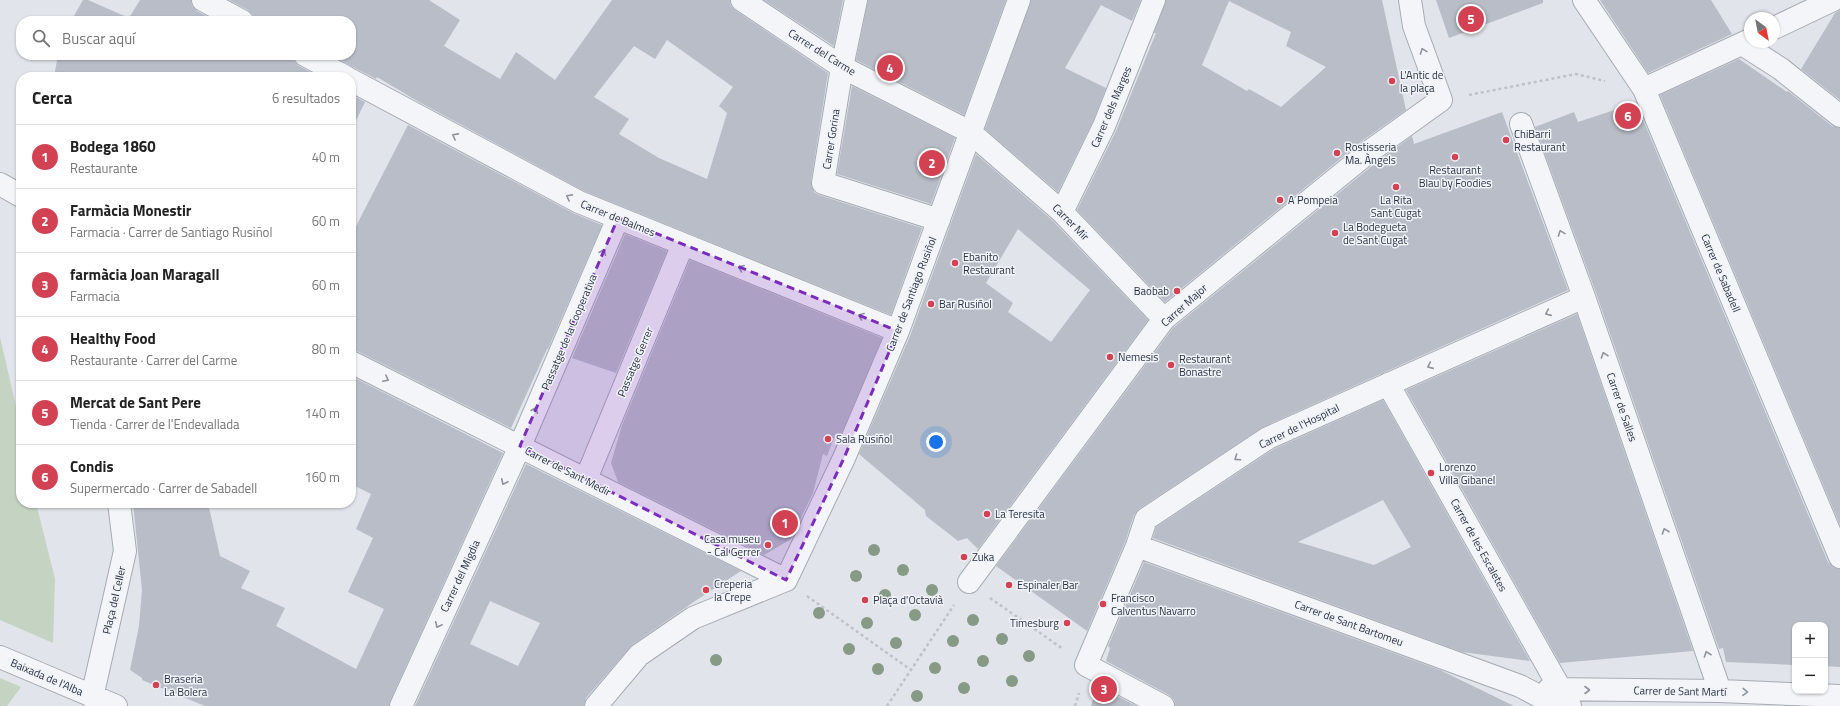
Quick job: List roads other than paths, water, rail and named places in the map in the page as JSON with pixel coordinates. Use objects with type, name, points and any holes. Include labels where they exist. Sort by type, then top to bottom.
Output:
[{"type":"street","points":[[203,0],[233,16]]},
{"type":"street","name":"Carrer del Carme","points":[[742,0],[842,67],[970,132]]},
{"type":"street","name":"Carrer Gorina","points":[[856,0],[842,67],[824,183],[939,220]]},
{"type":"street","name":"Carrer de Santiago Rusiñol","points":[[786,580],[844,458],[898,331],[1018,0]]},
{"type":"street","name":"Carrer dels Marges","points":[[1062,212],[1104,126],[1154,0]]},
{"type":"street","name":"Carrer Major","points":[[969,582],[1164,320],[1370,151],[1441,100],[1414,26],[1410,0]]},
{"type":"street","name":"Carrer de Sabadell","points":[[1584,0],[1644,89],[1840,556]]},
{"type":"street","points":[[1780,25],[1833,0]]},
{"type":"street","points":[[1644,89],[1744,43]]},
{"type":"street","points":[[1754,48],[1840,116]]},
{"type":"street","points":[[314,60],[337,72]]},
{"type":"street","name":"Carrer de Balmes","points":[[356,83],[579,202],[898,331]]},
{"type":"street","name":"Carrer de Salles","points":[[1521,124],[1584,297],[1720,691]]},
{"type":"street","name":"Carrer Mir","points":[[970,132],[1062,212],[1164,320]]},
{"type":"street","points":[[0,184],[16,193]]},
{"type":"street","name":"Passatge de la Cooperativa","points":[[520,446],[618,218]]},
{"type":"street","name":"Passatge Gerrer","points":[[586,480],[683,244]]},
{"type":"street","name":"Carrer de l'Hospital","points":[[1163,706],[1086,665],[1137,546],[1146,519],[1268,438],[1584,297]]},
{"type":"street","name":"Carrer de Sant Medir","points":[[356,364],[786,580]]},
{"type":"street","name":"Carrer de les Escaletes","points":[[1388,384],[1563,701]]},
{"type":"street","name":"Carrer del Migdia","points":[[401,706],[520,446]]},
{"type":"street","name":"Plaça del Celler","points":[[92,697],[126,551],[120,508]]},
{"type":"street","name":"Carrer de Sant Bartomeu","points":[[1137,546],[1520,686]]},
{"type":"street","points":[[596,706],[639,656],[693,618],[786,580]]},
{"type":"street","name":"Baixada de l'Alba","points":[[0,657],[116,706]]},
{"type":"street","name":"Carrer de Sant Martí","points":[[1520,686],[1563,701],[1720,691],[1840,696]]},
{"type":"place","name":"Mercat de Sant Pere","points":[[1471,19]]},
{"type":"place","name":"Healthy Food","points":[[890,68]]},
{"type":"place","name":"L'Antic de la plaça","points":[[1392,81]]},
{"type":"place","name":"Condis","points":[[1628,116]]},
{"type":"place","name":"ChiBarri Restaurant","points":[[1506,140]]},
{"type":"place","name":"Rostisseria Ma. Àngels","points":[[1337,153]]},
{"type":"place","name":"Restaurant Blau by Foodies","points":[[1455,157]]},
{"type":"place","name":"Farmàcia Monestir","points":[[932,163]]},
{"type":"place","name":"La Rita Sant Cugat","points":[[1396,187]]},
{"type":"place","name":"A Pompeia","points":[[1280,200]]},
{"type":"place","name":"La Bodegueta de Sant Cugat","points":[[1335,233]]},
{"type":"place","name":"Ebanito Restaurant","points":[[955,263]]},
{"type":"place","name":"Baobab","points":[[1177,291]]},
{"type":"place","name":"Bar Rusiñol","points":[[931,304]]},
{"type":"place","name":"Nemesis","points":[[1110,357]]},
{"type":"place","name":"Restaurant Bonastre","points":[[1171,365]]},
{"type":"place","name":"Sala Rusiñol","points":[[828,439]]},
{"type":"place","name":"Lorenzo Villa Gibanel","points":[[1431,473]]},
{"type":"place","name":"La Teresita","points":[[987,514]]},
{"type":"place","name":"Bodega 1860","points":[[785,523]]},
{"type":"place","name":"Casa museu - Cal Gerrer","points":[[768,545]]},
{"type":"place","name":"Zuka","points":[[964,557]]},
{"type":"place","name":"Espinaler Bar","points":[[1009,585]]},
{"type":"place","name":"Creperia la Crepe","points":[[706,590]]},
{"type":"place","name":"Plaça d'Octavià","points":[[865,600]]},
{"type":"place","name":"Francisco Calventus Navarro","points":[[1103,604]]},
{"type":"place","name":"Timesburg","points":[[1067,623]]},
{"type":"place","name":"Braseria La Bolera","points":[[156,685]]},
{"type":"place","name":"farmàcia Joan Maragall","points":[[1104,689]]}]
